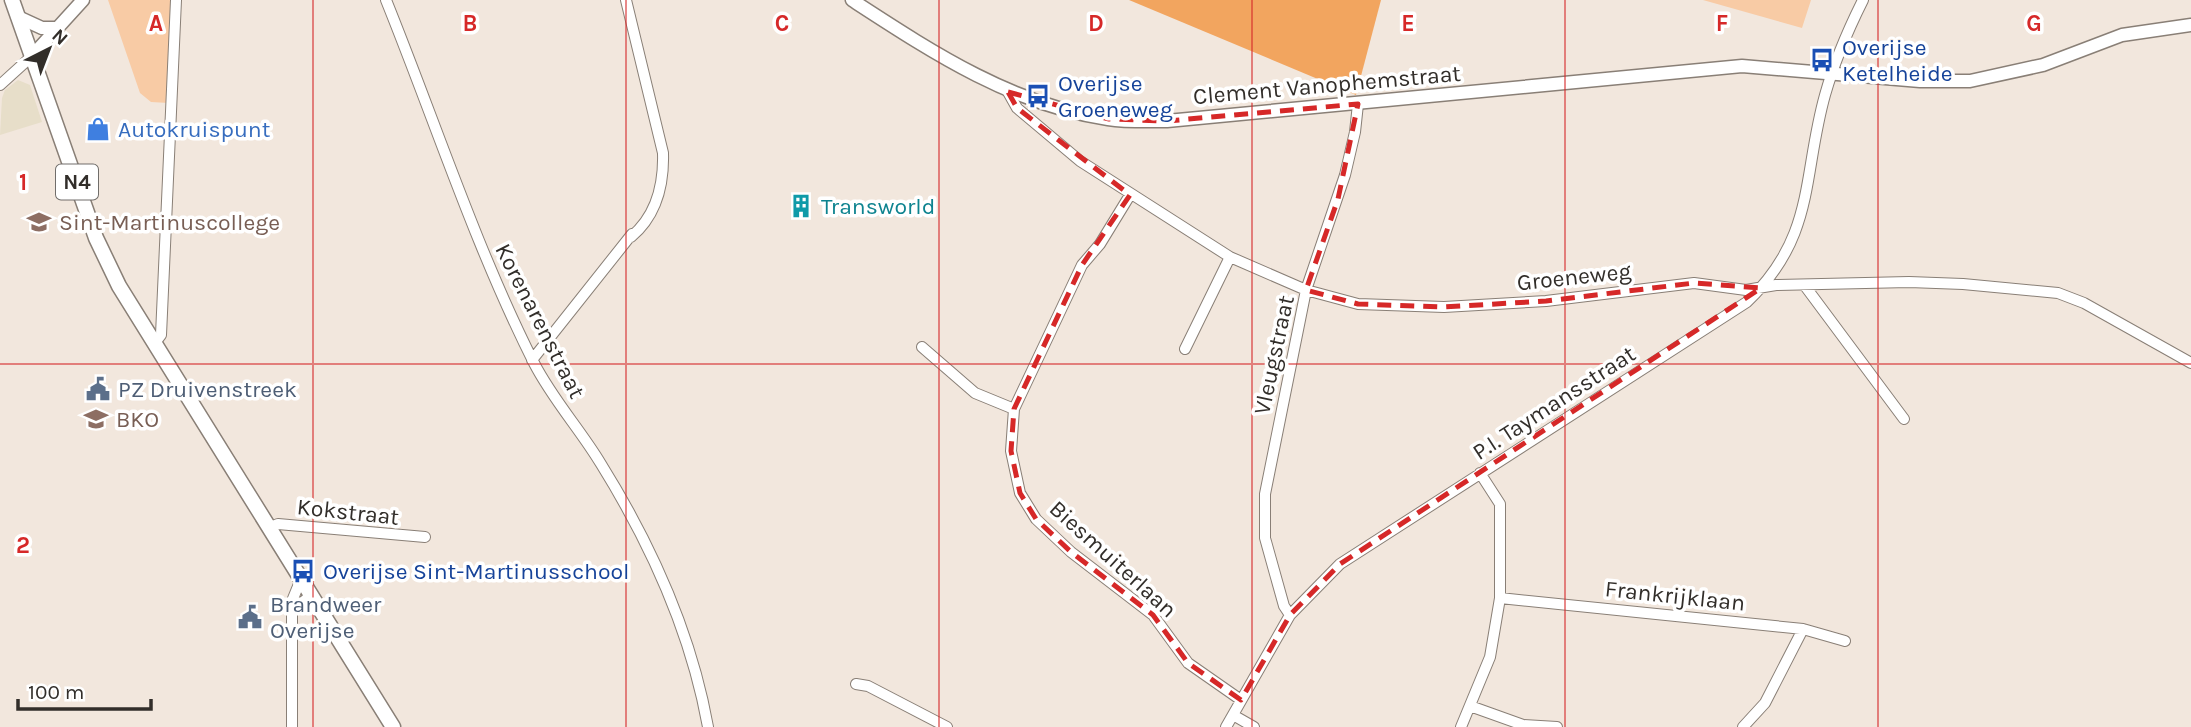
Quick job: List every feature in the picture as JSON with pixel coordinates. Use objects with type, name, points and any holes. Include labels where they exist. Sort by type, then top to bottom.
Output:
[{"type":"main road","name":"N4","points":[[12,0],[99,246],[154,344],[393,727]]},
{"type":"street","points":[[0,85],[32,56],[83,0]]},
{"type":"street","points":[[154,344],[161,335],[176,0]]},
{"type":"street","name":"Korenarenstraat","points":[[386,0],[478,241],[532,360],[551,396],[613,484],[661,573],[699,674],[708,727]]},
{"type":"street","points":[[532,360],[655,204],[664,176],[663,153],[626,0]]},
{"type":"street","name":"Clement Vanophemstraat","points":[[852,0],[962,69],[1008,92],[1054,107],[1109,119],[1156,121],[1358,104],[1718,67],[1766,66],[1920,81],[1996,78],[2043,65],[2122,36],[2191,25]]},
{"type":"street","name":"P.I. Taymansstraat","points":[[1226,727],[1290,615],[1340,564],[1747,302],[1761,288],[1780,263],[1802,215],[1825,95],[1863,0]]},
{"type":"street","points":[[18,18],[42,28],[57,28]]},
{"type":"street","name":"Groeneweg","points":[[1008,92],[1017,108],[1080,160],[1230,257],[1306,290],[1366,305],[1444,307],[1619,294],[1693,283],[1746,290],[1909,282],[2058,293],[2084,303],[2191,363]]},
{"type":"street","name":"Vleugstraat","points":[[1290,615],[1281,595],[1265,538],[1265,494],[1306,290],[1345,175],[1356,132],[1358,104]]},
{"type":"street","name":"Biesmuiterlaan","points":[[1130,194],[1100,244],[1082,265],[1014,410],[1011,451],[1020,493],[1036,519],[1071,552],[1153,615],[1188,663],[1241,700]]},
{"type":"street","points":[[1185,349],[1230,257]]},
{"type":"street","points":[[1805,286],[1904,419]]},
{"type":"street","points":[[922,347],[975,393],[1014,410]]},
{"type":"street","points":[[1461,727],[1490,657],[1500,598],[1500,504],[1480,473]]},
{"type":"street","name":"Kokstraat","points":[[268,528],[278,524],[425,537]]},
{"type":"street","points":[[292,727],[292,611],[294,591],[301,579]]},
{"type":"street","points":[[292,611],[311,595]]},
{"type":"street","name":"Frankrijklaan","points":[[1500,598],[1803,629],[1845,641]]},
{"type":"street","points":[[1743,727],[1765,703],[1803,629]]},
{"type":"street","points":[[856,684],[869,686],[947,727]]},
{"type":"street","points":[[1470,706],[1523,724],[1558,727]]},
{"type":"street","points":[[1233,715],[1254,727]]},
{"type":"highlighted area","points":[[1008,92],[1109,119],[1167,121],[1358,104],[1338,199],[1306,290],[1358,304],[1444,307],[1546,301],[1694,283],[1761,288],[1340,564],[1290,615],[1241,700],[1188,663],[1153,615],[1071,552],[1036,519],[1020,493],[1011,451],[1014,409],[1082,265],[1130,195],[1017,108]]},
{"type":"shaded area","points":[[108,0],[173,0],[169,103],[151,102],[140,93]]},
{"type":"shaded area","points":[[1129,0],[1381,0],[1356,95]]},
{"type":"shaded area","points":[[1703,0],[1811,0],[1802,28]]},
{"type":"shaded area","points":[[18,80],[30,85],[42,122],[0,135],[2,98],[5,90]]},
{"type":"place","name":"Overijse Ketelheide","points":[[1822,60]]},
{"type":"place","name":"Overijse Groeneweg","points":[[1038,96]]},
{"type":"place","name":"Autokruispunt","points":[[98,129]]},
{"type":"place","name":"Transworld","points":[[801,206]]},
{"type":"place","name":"Sint-Martinuscollege","points":[[39,222]]},
{"type":"place","name":"PZ Druivenstreek","points":[[98,389]]},
{"type":"place","name":"BKO","points":[[96,419]]},
{"type":"place","name":"Overijse Sint-Martinusschool","points":[[303,571]]},
{"type":"place","name":"Brandweer Overijse","points":[[250,617]]}]
